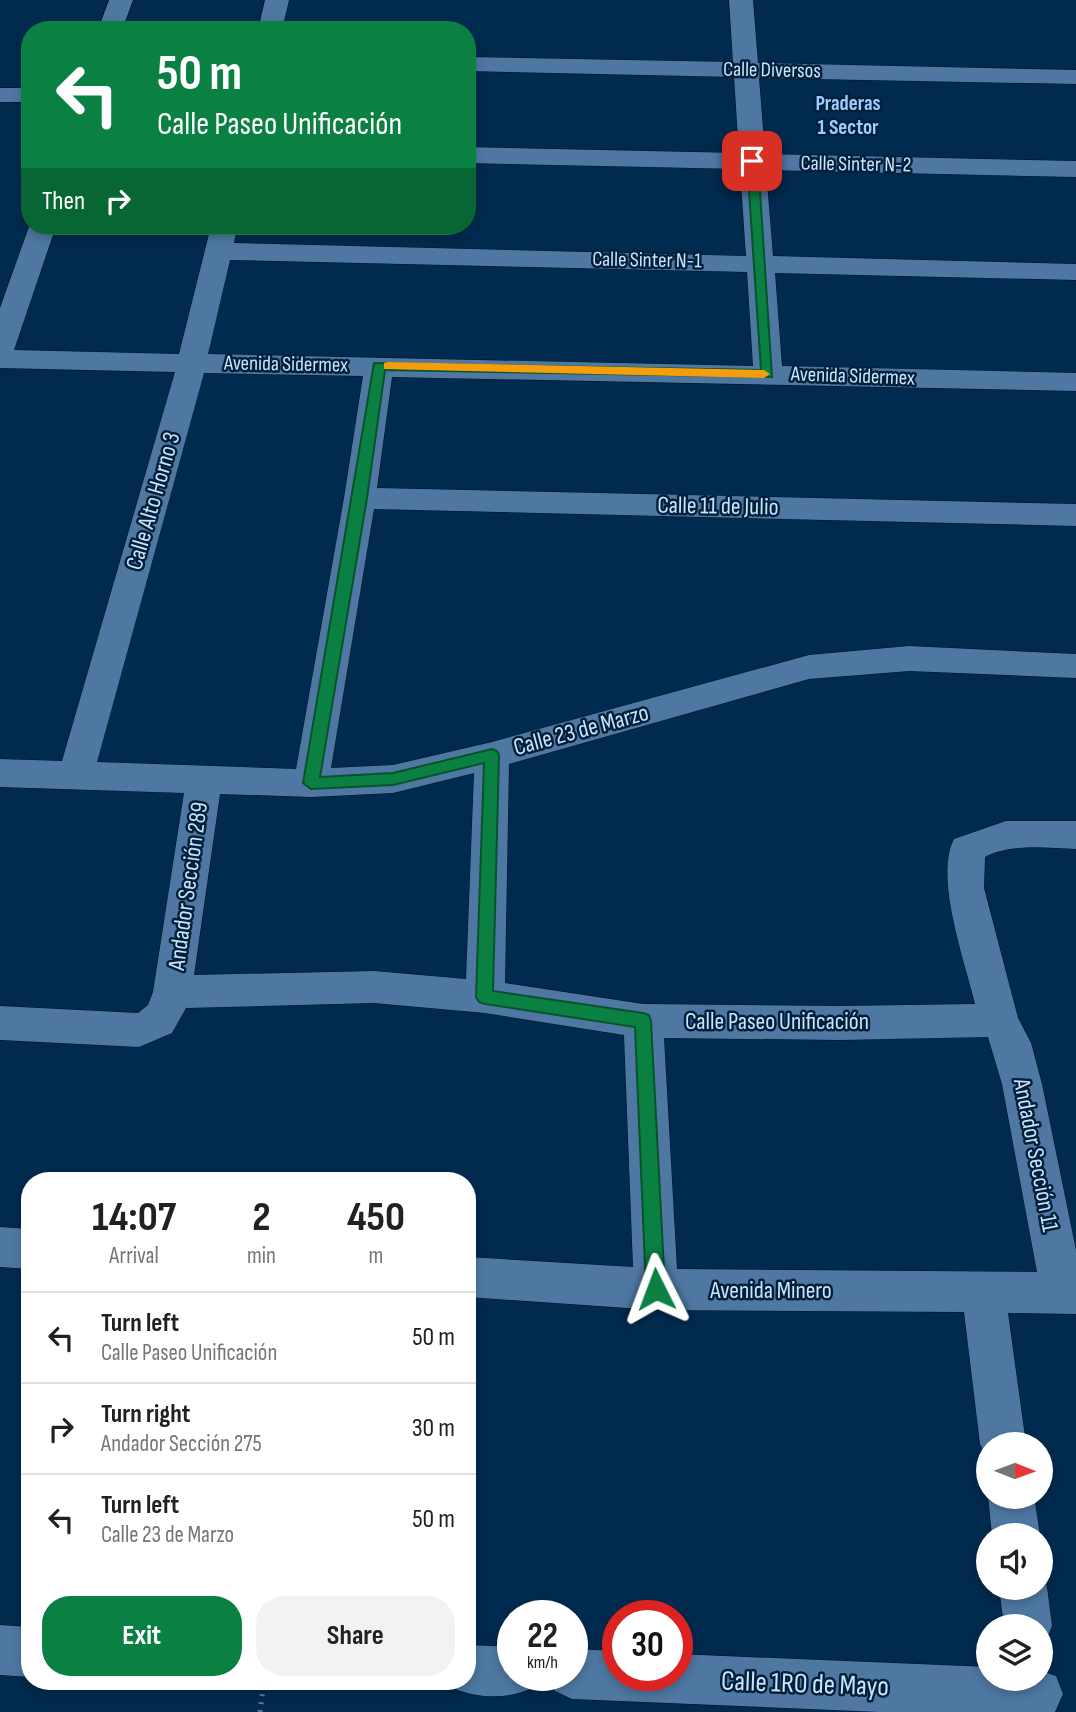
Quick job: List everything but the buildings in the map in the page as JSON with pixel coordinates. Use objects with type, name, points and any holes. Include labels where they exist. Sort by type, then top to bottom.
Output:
[{"type":"street","points":[[113,21],[121,0]]},
{"type":"street","points":[[272,21],[277,0]]},
{"type":"street","points":[[741,0],[768,374]]},
{"type":"street","name":"Calle Diversos","points":[[476,64],[1076,77]]},
{"type":"street","points":[[0,95],[21,95]]},
{"type":"street","name":"Calle Sinter N-2","points":[[476,155],[1076,169]]},
{"type":"street","points":[[0,349],[39,235]]},
{"type":"street","name":"Calle Sinter N-1","points":[[221,238],[760,262],[1076,272]]},
{"type":"street","name":"Calle Alto Horno 3","points":[[76,775],[192,362],[221,238]]},
{"type":"street","name":"Avenida Sidermex","points":[[0,359],[1076,382]]},
{"type":"street","points":[[311,783],[360,498],[379,366]]},
{"type":"street","name":"Calle 11 de Julio","points":[[360,498],[1076,515]]},
{"type":"street","name":"Calle 23 de Marzo","points":[[0,773],[311,783],[393,779],[492,755],[809,667],[843,661],[914,660],[1076,666]]},
{"type":"street","points":[[485,997],[492,755]]},
{"type":"street","name":"Andador Sección 289","points":[[172,992],[204,780]]},
{"type":"street","points":[[999,1020],[965,888],[967,849],[980,841],[998,836],[1076,835]]},
{"type":"street","name":"Calle Paseo Unificación","points":[[172,992],[374,987],[485,997],[643,1021],[840,1023],[999,1020]]},
{"type":"street","points":[[0,1023],[139,1030],[154,1026],[162,1020],[172,992]]},
{"type":"street","name":"Andador Sección 11","points":[[999,1020],[1011,1043],[1022,1084],[1070,1293]]},
{"type":"street","points":[[643,1021],[656,1289]]},
{"type":"street","points":[[0,1247],[21,1248]]},
{"type":"street","name":"Avenida Minero","points":[[476,1278],[656,1289],[1070,1293]]},
{"type":"street","points":[[982,1292],[1001,1432]]},
{"type":"street","points":[[0,1650],[21,1651]]},
{"type":"street","points":[[476,1670],[497,1671]]},
{"type":"street","name":"Calle 1RO de Mayo","points":[[588,1675],[1038,1695]]},
{"type":"path","points":[[260,1712],[263,1690]]},
{"type":"slow traffic","points":[[388,366],[764,374]]},
{"type":"district","name":"Praderas 1 Sector","points":[[848,115]]},
{"type":"route","points":[[656,1289],[643,1021],[485,997],[492,755],[393,779],[311,783],[360,498],[379,366],[768,374],[752,161]]}]
